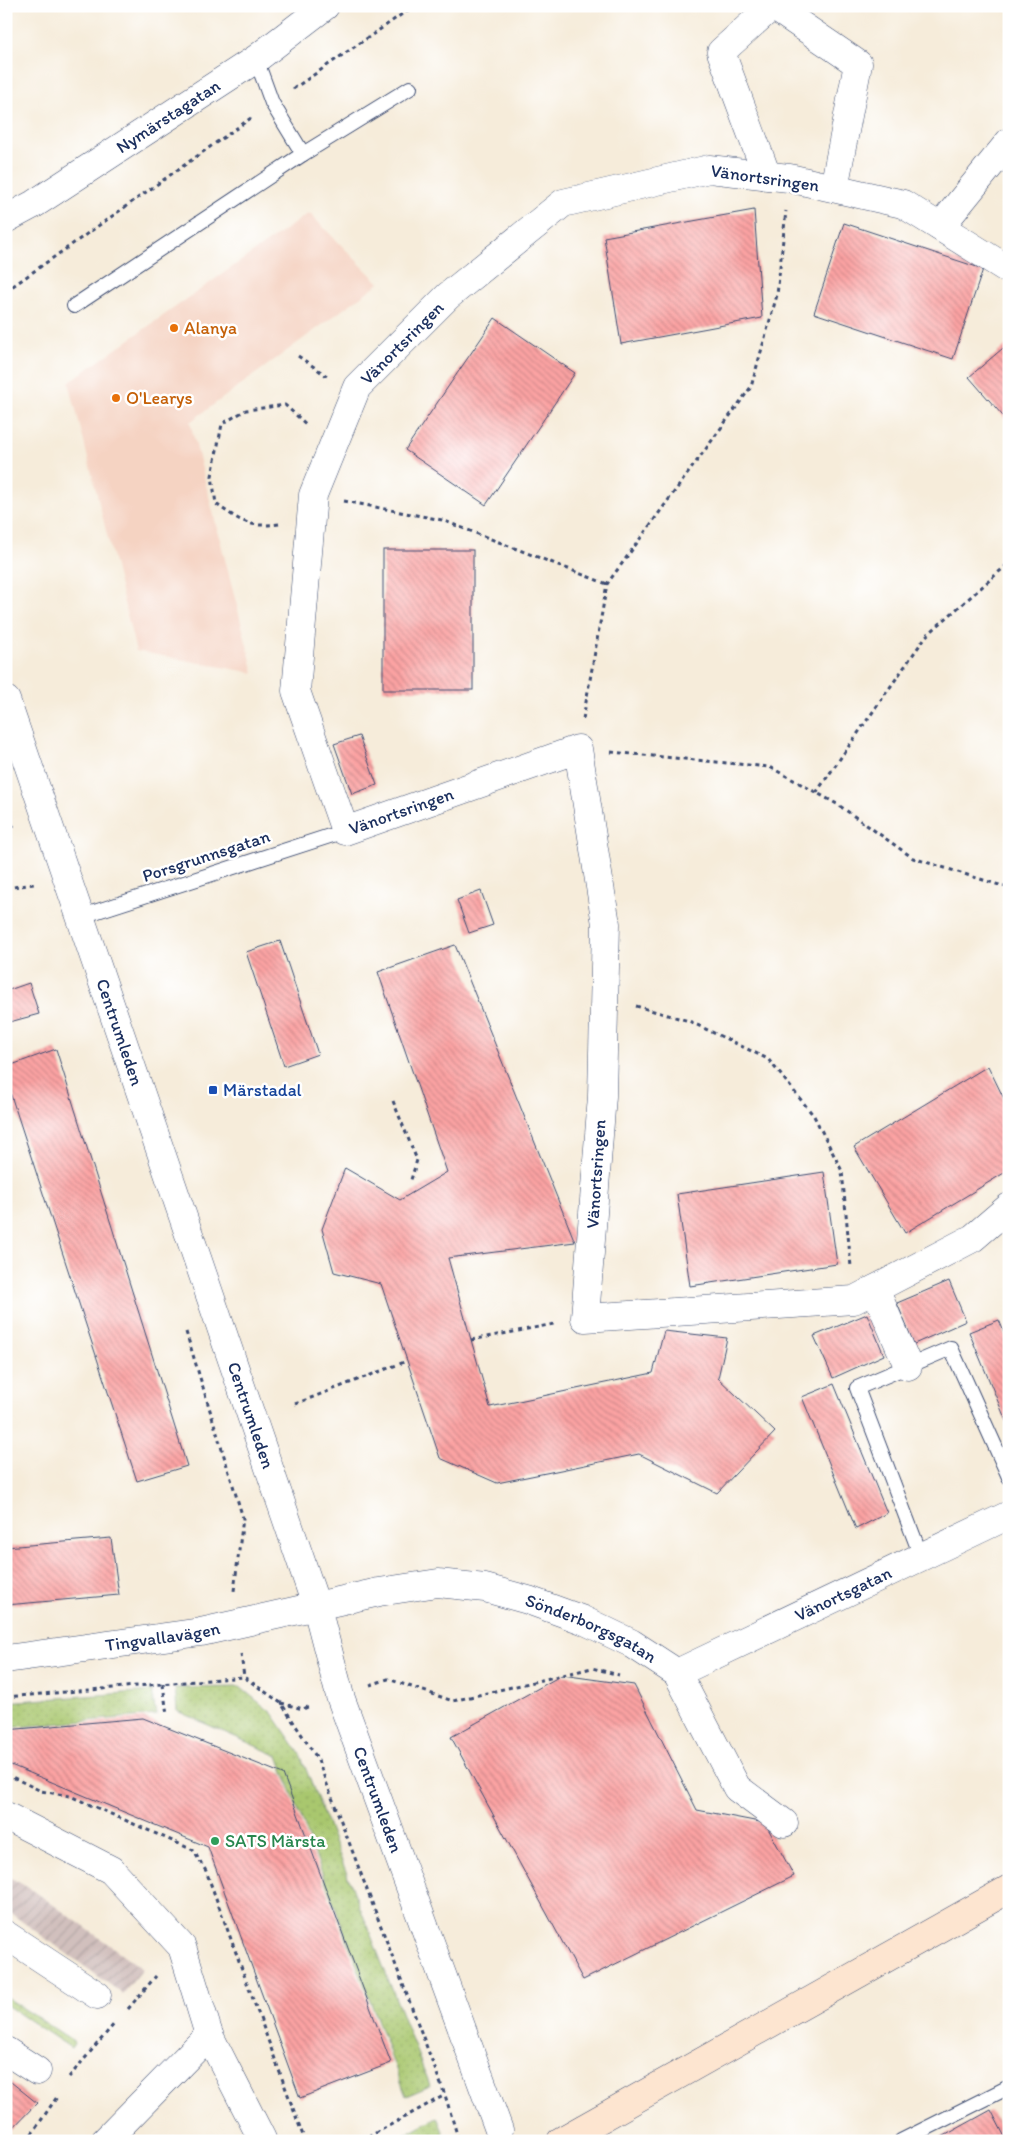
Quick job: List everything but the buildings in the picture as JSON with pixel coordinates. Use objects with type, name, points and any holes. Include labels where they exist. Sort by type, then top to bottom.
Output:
[{"type":"main road","points":[[561,2141],[1009,1889]]},
{"type":"street","name":"Nymärstagatan","points":[[6,219],[34,204],[256,59],[325,6]]},
{"type":"street","points":[[778,177],[720,52],[773,6],[858,64],[834,188]]},
{"type":"street","points":[[940,227],[1009,142]]},
{"type":"street","name":"Vänortsringen","points":[[585,1318],[602,1096],[606,924],[578,749],[345,831],[296,691],[312,506],[331,451],[357,387],[448,296],[563,203],[709,168],[778,177],[904,204],[1009,270]]},
{"type":"street","name":"Centrumleden","points":[[6,700],[317,1608],[340,1696],[499,2130]]},
{"type":"street","points":[[585,1318],[865,1295],[973,1238],[1009,1207]]},
{"type":"street","points":[[865,1295],[908,1366]]},
{"type":"street","name":"Vänortsgatan","points":[[677,1674],[1009,1515]]},
{"type":"street","name":"Sönderborgsgatan","points":[[317,1608],[379,1592],[438,1584],[485,1588],[528,1600],[583,1620],[631,1643],[677,1674],[737,1788],[784,1822]]},
{"type":"street","name":"Tingvallavägen","points":[[6,1659],[201,1632],[317,1608]]},
{"type":"street","points":[[6,1816],[111,1870],[182,1947],[208,2036],[262,2139],[259,2141]]},
{"type":"street","points":[[6,1935],[97,1995]]},
{"type":"street","points":[[105,2141],[208,2036]]},
{"type":"street","points":[[6,2051],[37,2071]]},
{"type":"lane","points":[[256,59],[272,104],[303,154]]},
{"type":"lane","points":[[74,306],[303,154],[410,88]]},
{"type":"lane","name":"Porsgrunnsgatan","points":[[79,917],[345,831]]},
{"type":"lane","points":[[921,1556],[857,1388],[951,1348],[1009,1477]]},
{"type":"lane","points":[[901,2141],[1009,2087]]},
{"type":"path","points":[[6,291],[414,6]]},
{"type":"path","points":[[778,177],[778,295],[751,387],[607,584],[578,749],[770,767],[837,804],[913,858],[1009,888]]},
{"type":"path","points":[[331,451],[285,405],[246,410],[222,424],[212,476],[216,504],[232,516],[258,527],[312,506],[442,520],[607,584]]},
{"type":"path","points":[[816,793],[926,636],[1009,563]]},
{"type":"path","points":[[6,888],[39,883]]},
{"type":"path","points":[[604,998],[688,1021],[768,1058],[814,1116],[842,1170],[865,1295]]},
{"type":"path","points":[[393,1101],[417,1160],[410,1183]]},
{"type":"path","points":[[471,1340],[585,1318]]},
{"type":"path","points":[[295,1404],[407,1361]]},
{"type":"path","points":[[388,1679],[453,1702],[592,1668],[620,1676]]},
{"type":"path","points":[[6,1697],[244,1677],[281,1703],[303,1709]]},
{"type":"path","points":[[163,1684],[167,1715]]},
{"type":"path","points":[[281,1703],[317,1758],[445,2095],[459,2141]]},
{"type":"path","points":[[124,2013],[182,1947]]},
{"type":"path","points":[[64,2086],[74,2069],[118,2020]]},
{"type":"path","points":[[27,2141],[59,2094]]},
{"type":"path","points":[[361,2141],[445,2095]]},
{"type":"shaded area","points":[[309,213],[379,283],[190,422],[254,673],[136,651],[69,382]]},
{"type":"shaded area","points":[[6,1875],[34,1891],[143,1969],[123,1994],[6,1910]]},
{"type":"green space","points":[[240,1687],[272,1713],[300,1754],[430,2086],[406,2096],[278,1756],[177,1711],[175,1688]]},
{"type":"green space","points":[[152,1691],[156,1715],[6,1728],[6,1702]]},
{"type":"green space","points":[[6,1997],[75,2042],[71,2048],[6,2005]]},
{"type":"green space","points":[[437,2117],[447,2141],[393,2141]]},
{"type":"place","name":"Alanya","points":[[174,328]]},
{"type":"place","name":"O'Learys","points":[[116,398]]},
{"type":"place","name":"Märstadal","points":[[213,1090]]},
{"type":"place","name":"SATS Märsta","points":[[215,1841]]}]
